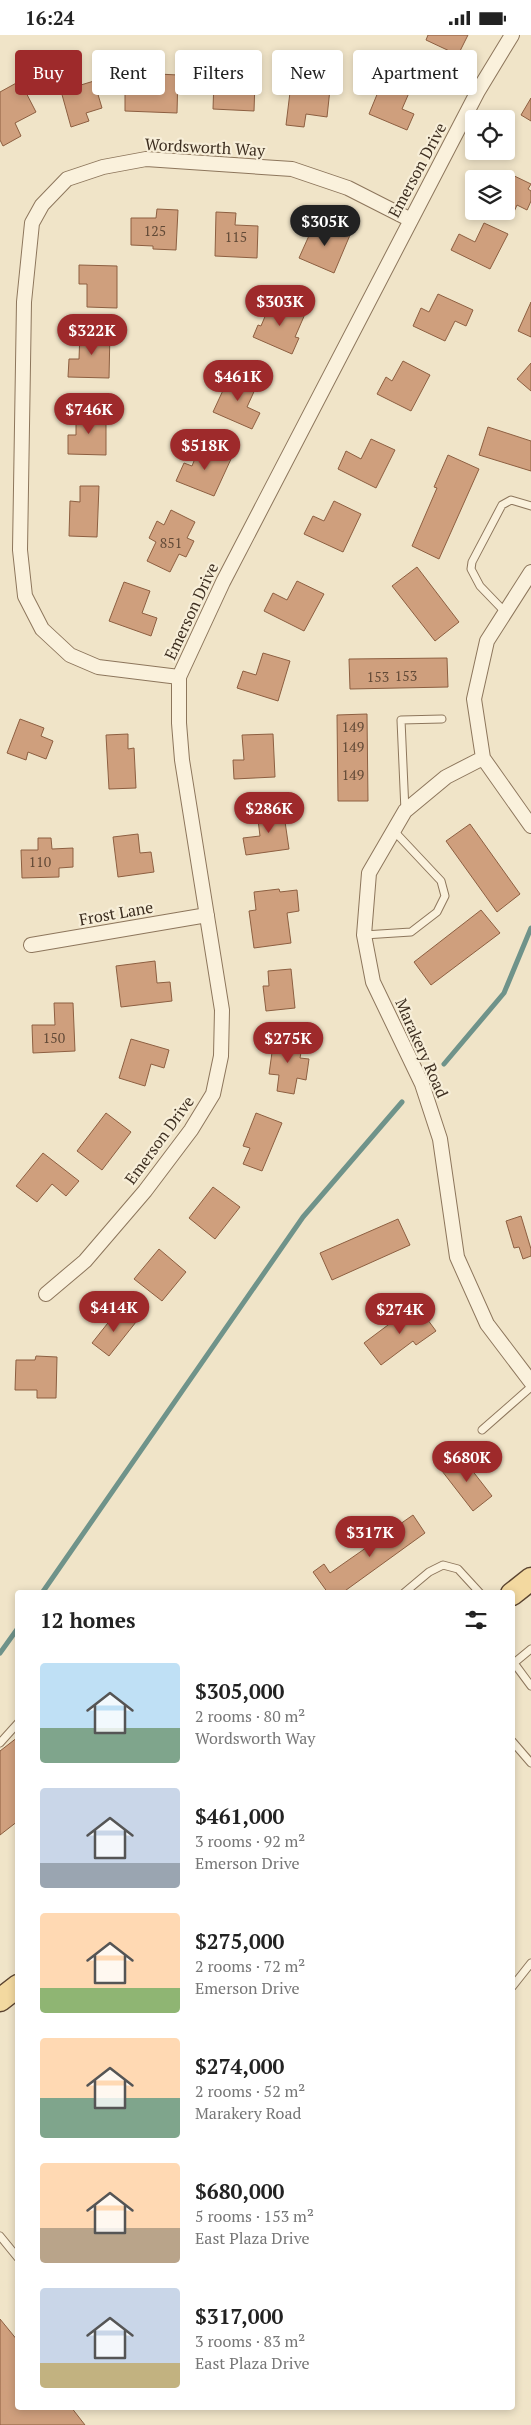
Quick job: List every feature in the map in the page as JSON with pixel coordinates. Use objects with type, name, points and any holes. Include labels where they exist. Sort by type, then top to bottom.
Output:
[{"type":"main road","points":[[515,1592],[531,1579]]},
{"type":"main road","points":[[0,2000],[15,1988]]},
{"type":"street","name":"Emerson Drive","points":[[46,1294],[85,1261],[144,1191],[191,1130],[213,1094],[222,1056],[222,1010],[182,760],[179,723],[180,677],[223,582],[478,91],[512,35]]},
{"type":"street","name":"Wordsworth Way","points":[[180,677],[98,667],[70,655],[42,629],[25,596],[20,550],[24,302],[32,223],[42,205],[67,179],[103,167],[146,159],[292,169],[348,188],[411,220]]},
{"type":"street","points":[[531,572],[487,641],[474,699],[483,758],[531,826]]},
{"type":"street","name":"Marakery Road","points":[[483,758],[446,777],[405,811],[369,873],[364,935],[373,982],[422,1084],[440,1139],[457,1257],[487,1324],[531,1382]]},
{"type":"street","name":"Frost Lane","points":[[30,945],[206,915]]},
{"type":"lane","points":[[505,612],[472,575],[472,562],[502,505],[510,501],[531,506]]},
{"type":"lane","points":[[405,811],[400,720],[442,719]]},
{"type":"lane","points":[[364,935],[411,932],[437,912],[445,895],[441,881],[394,831]]},
{"type":"lane","points":[[482,1430],[531,1387]]},
{"type":"lane","points":[[408,1590],[429,1572],[443,1565],[458,1569],[477,1590]]},
{"type":"lane","points":[[515,1662],[531,1649]]},
{"type":"lane","points":[[515,1664],[531,1686]]},
{"type":"lane","points":[[0,1743],[15,1726]]},
{"type":"lane","points":[[515,1744],[531,1763]]},
{"type":"lane","points":[[515,1983],[531,1963]]},
{"type":"lane","points":[[0,2236],[15,2254]]},
{"type":"building","points":[[428,35],[468,35],[460,50],[447,50],[426,40]]},
{"type":"building","points":[[165,74],[175,75],[177,113],[125,111],[125,95],[165,95]]},
{"type":"building","points":[[92,82],[92,95],[98,95],[102,108],[86,113],[89,121],[71,127],[62,95],[82,95],[82,85]]},
{"type":"building","points":[[15,84],[15,95],[27,95],[36,112],[15,123],[21,136],[3,146],[0,140],[0,92]]},
{"type":"building","points":[[213,95],[255,95],[254,111],[213,109]]},
{"type":"building","points":[[290,95],[329,95],[327,117],[306,114],[304,127],[286,125]]},
{"type":"building","points":[[377,95],[408,95],[402,109],[414,114],[407,130],[369,114]]},
{"type":"building","points":[[531,98],[531,121],[521,115]]},
{"type":"building","points":[[515,176],[531,184],[528,189],[531,191],[531,201],[527,210],[517,205],[515,210]]},
{"type":"building","points":[[157,209],[178,210],[176,250],[153,249],[153,246],[131,245],[131,218],[156,218]]},
{"type":"building","points":[[216,212],[236,213],[235,225],[258,226],[257,258],[215,256]]},
{"type":"building","points":[[316,220],[350,235],[334,273],[299,258]]},
{"type":"building","points":[[484,223],[508,234],[490,269],[451,250],[459,234],[475,242]]},
{"type":"building","points":[[79,265],[117,266],[117,308],[87,307],[87,284],[79,284]]},
{"type":"building","points":[[438,294],[473,310],[466,326],[455,321],[445,341],[413,326],[421,308],[429,312]]},
{"type":"building","points":[[272,300],[305,314],[295,337],[299,338],[292,354],[253,337],[258,325],[261,326]]},
{"type":"building","points":[[531,302],[531,337],[518,331]]},
{"type":"building","points":[[80,331],[110,331],[109,378],[68,377],[69,359],[79,359]]},
{"type":"building","points":[[403,361],[430,375],[411,411],[377,394],[386,377],[392,381]]},
{"type":"building","points":[[531,363],[531,391],[517,379]]},
{"type":"building","points":[[231,373],[257,385],[247,407],[260,413],[252,429],[213,412]]},
{"type":"building","points":[[76,413],[106,414],[106,455],[68,454],[68,435],[76,435]]},
{"type":"building","points":[[488,427],[531,441],[531,471],[479,455]]},
{"type":"building","points":[[371,439],[395,450],[376,488],[338,469],[346,451],[361,459]]},
{"type":"building","points":[[200,446],[231,459],[214,496],[176,481],[184,463],[192,466]]},
{"type":"building","points":[[448,455],[479,469],[439,559],[412,546],[437,488],[434,487]]},
{"type":"building","points":[[80,486],[99,486],[97,537],[69,536],[70,501],[80,502]]},
{"type":"building","points":[[334,501],[361,514],[343,552],[304,534],[313,516],[324,521]]},
{"type":"building","points":[[171,510],[195,522],[187,538],[194,541],[186,557],[179,554],[170,572],[147,561],[156,542],[149,538],[157,521],[164,525]]},
{"type":"building","points":[[417,567],[459,622],[435,641],[392,586]]},
{"type":"building","points":[[297,581],[324,594],[304,631],[264,611],[273,593],[287,600]]},
{"type":"building","points":[[124,582],[150,591],[142,613],[157,618],[151,636],[109,621]]},
{"type":"building","points":[[263,653],[290,661],[278,701],[237,688],[243,671],[256,675]]},
{"type":"building","points":[[447,658],[448,687],[350,689],[349,659]]},
{"type":"building","points":[[367,714],[368,801],[338,801],[337,715]]},
{"type":"building","points":[[20,719],[44,728],[41,736],[53,741],[46,759],[28,752],[26,760],[7,753]]},
{"type":"building","points":[[128,734],[128,749],[134,748],[136,788],[109,789],[106,735]]},
{"type":"building","points":[[273,734],[275,777],[234,779],[233,760],[244,760],[242,735]]},
{"type":"building","points":[[283,808],[289,849],[246,855],[243,838],[260,836],[257,812]]},
{"type":"building","points":[[470,824],[520,894],[497,912],[446,841]]},
{"type":"building","points":[[138,834],[140,853],[151,852],[154,872],[118,877],[113,837]]},
{"type":"building","points":[[38,838],[51,838],[52,849],[73,848],[73,867],[59,868],[59,877],[22,878],[21,850],[38,850]]},
{"type":"building","points":[[279,889],[280,892],[297,890],[299,911],[287,913],[291,943],[254,948],[249,911],[256,910],[254,892]]},
{"type":"building","points":[[481,910],[500,933],[431,985],[414,962]]},
{"type":"building","points":[[155,961],[157,983],[170,982],[172,1001],[121,1007],[116,966]]},
{"type":"building","points":[[291,969],[295,1008],[266,1011],[263,986],[269,986],[268,971]]},
{"type":"building","points":[[54,1003],[73,1003],[75,1051],[33,1053],[32,1025],[55,1025]]},
{"type":"building","points":[[274,1038],[303,1042],[300,1058],[309,1059],[306,1080],[297,1078],[294,1094],[277,1091],[279,1075],[269,1074]]},
{"type":"building","points":[[131,1039],[169,1050],[164,1068],[151,1064],[145,1086],[119,1078]]},
{"type":"building","points":[[106,1113],[131,1132],[102,1170],[77,1151]]},
{"type":"building","points":[[256,1113],[282,1123],[262,1171],[243,1164],[250,1148],[243,1146]]},
{"type":"building","points":[[43,1153],[79,1181],[66,1196],[52,1184],[37,1202],[16,1186]]},
{"type":"building","points":[[213,1187],[240,1207],[215,1239],[189,1218]]},
{"type":"building","points":[[521,1216],[531,1249],[531,1256],[523,1259],[519,1247],[514,1248],[506,1221]]},
{"type":"building","points":[[398,1219],[410,1245],[332,1280],[320,1253]]},
{"type":"building","points":[[159,1249],[186,1272],[162,1301],[134,1279]]},
{"type":"building","points":[[416,1304],[436,1331],[416,1345],[413,1341],[381,1365],[364,1343]]},
{"type":"building","points":[[119,1309],[136,1322],[109,1356],[92,1343]]},
{"type":"building","points":[[36,1356],[57,1357],[56,1398],[37,1398],[37,1390],[15,1390],[16,1360],[35,1360]]},
{"type":"building","points":[[461,1456],[492,1496],[473,1511],[442,1471]]},
{"type":"building","points":[[413,1515],[425,1533],[346,1590],[326,1590],[313,1572],[324,1564],[330,1573]]},
{"type":"building","points":[[15,1739],[15,1823],[0,1835],[0,1751]]},
{"type":"building","points":[[0,2319],[15,2337],[15,2410],[73,2410],[85,2425],[0,2425]]},
{"type":"waterway","points":[[444,1064],[504,993],[531,928]]},
{"type":"waterway","points":[[44,1590],[303,1217],[402,1102]]},
{"type":"waterway","points":[[0,1653],[15,1632]]}]
